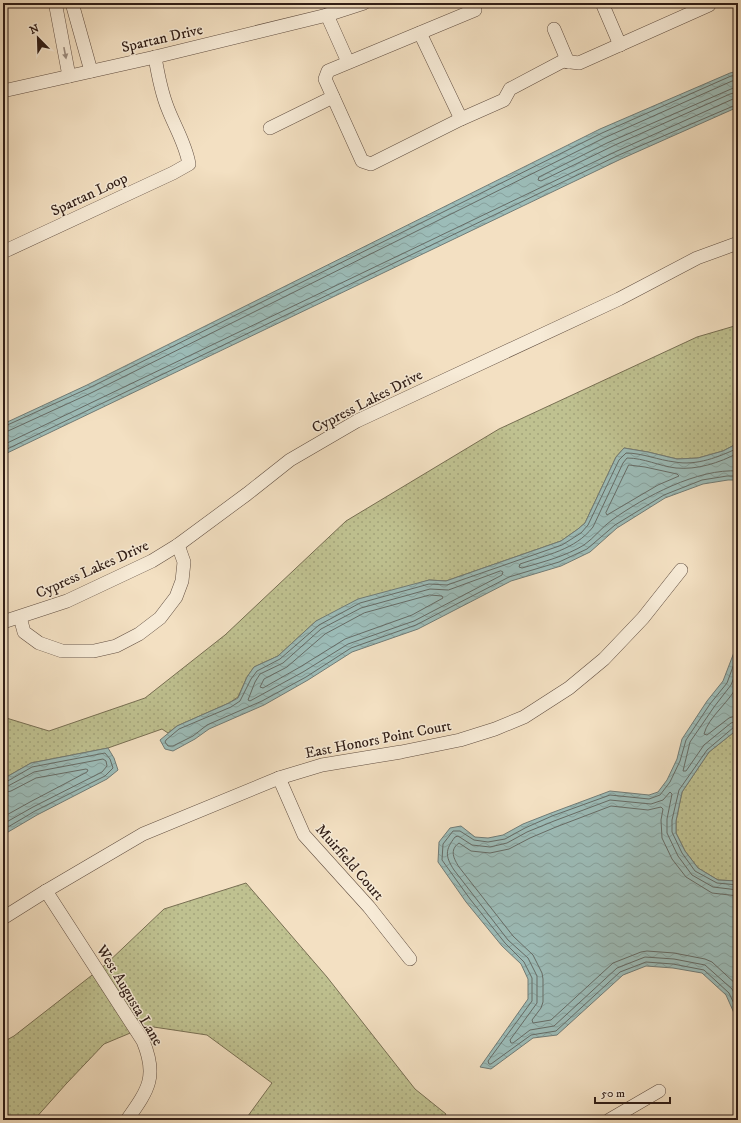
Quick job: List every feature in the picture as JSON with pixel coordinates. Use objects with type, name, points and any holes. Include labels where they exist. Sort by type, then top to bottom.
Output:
[{"type":"street","points":[[56,3],[69,76]]},
{"type":"street","points":[[72,3],[91,71]]},
{"type":"street","name":"Spartan Drive","points":[[3,91],[155,57],[327,15],[364,3]]},
{"type":"street","points":[[602,3],[620,45]]},
{"type":"street","points":[[472,5],[420,33],[328,71],[325,79],[362,161],[371,164],[461,119],[504,100],[510,89],[563,61],[579,64],[709,5],[710,3]]},
{"type":"street","points":[[327,15],[348,62]]},
{"type":"street","points":[[554,29],[568,62]]},
{"type":"street","points":[[420,33],[461,119]]},
{"type":"street","name":"Spartan Loop","points":[[3,252],[173,173],[188,164],[187,153],[162,92],[155,57]]},
{"type":"street","points":[[270,128],[333,97]]},
{"type":"street","name":"Cypress Lakes Drive","points":[[3,622],[67,601],[152,561],[178,545],[290,460],[357,421],[604,306],[697,258],[738,243]]},
{"type":"street","points":[[20,617],[24,632],[39,643],[62,651],[94,651],[116,646],[139,634],[160,618],[176,597],[182,581],[184,562],[178,545]]},
{"type":"street","name":"East Honors Point Court","points":[[3,918],[143,834],[279,778],[322,765],[401,752],[460,740],[495,729],[524,717],[569,688],[604,659],[643,618],[681,570]]},
{"type":"street","name":"Muirfield Court","points":[[279,778],[304,835],[369,908],[410,959]]},
{"type":"street","name":"West Augusta Lane","points":[[46,891],[143,1041],[149,1056],[151,1072],[148,1085],[141,1101],[127,1120]]},
{"type":"street","points":[[609,1120],[659,1091]]},
{"type":"green space","points":[[738,325],[738,443],[723,451],[698,458],[677,459],[624,448],[616,457],[585,523],[561,541],[446,581],[429,580],[316,621],[278,656],[254,667],[247,677],[238,697],[229,703],[177,726],[168,733],[162,729],[108,748],[31,763],[3,779],[3,717],[49,731],[145,698],[225,635],[346,521],[499,429],[697,337]]},
{"type":"green space","points":[[738,729],[738,881],[718,880],[698,868],[685,851],[676,833],[676,821],[682,792],[709,752]]},
{"type":"green space","points":[[246,883],[327,977],[415,1089],[446,1114],[442,1120],[245,1120],[272,1083],[207,1035],[147,1026],[104,1044],[34,1120],[3,1120],[3,1042],[14,1036],[105,965],[164,909]]},
{"type":"water","points":[[738,71],[738,107],[621,159],[3,455],[3,424],[87,385],[600,129],[730,73]]},
{"type":"water","points":[[738,443],[738,480],[703,484],[665,498],[617,528],[590,552],[561,566],[511,581],[418,629],[352,652],[308,680],[264,705],[209,729],[195,739],[173,751],[165,749],[160,740],[177,726],[238,698],[247,677],[254,667],[278,656],[316,621],[358,599],[429,580],[446,581],[561,541],[585,523],[616,457],[624,448],[677,459],[698,458],[723,451]]},
{"type":"water","points":[[738,642],[738,729],[709,752],[682,792],[676,821],[676,833],[685,851],[698,868],[718,880],[738,881],[738,1022],[726,995],[702,973],[673,968],[646,966],[623,975],[557,1035],[533,1038],[491,1069],[480,1067],[528,999],[528,979],[521,964],[502,946],[466,902],[438,862],[439,842],[450,828],[461,826],[475,837],[488,838],[503,835],[523,824],[610,791],[649,795],[658,792],[667,780],[677,759],[682,739],[707,701],[723,681]]},
{"type":"water","points":[[108,748],[114,758],[118,770],[107,779],[37,815],[3,835],[3,779],[31,763]]}]
